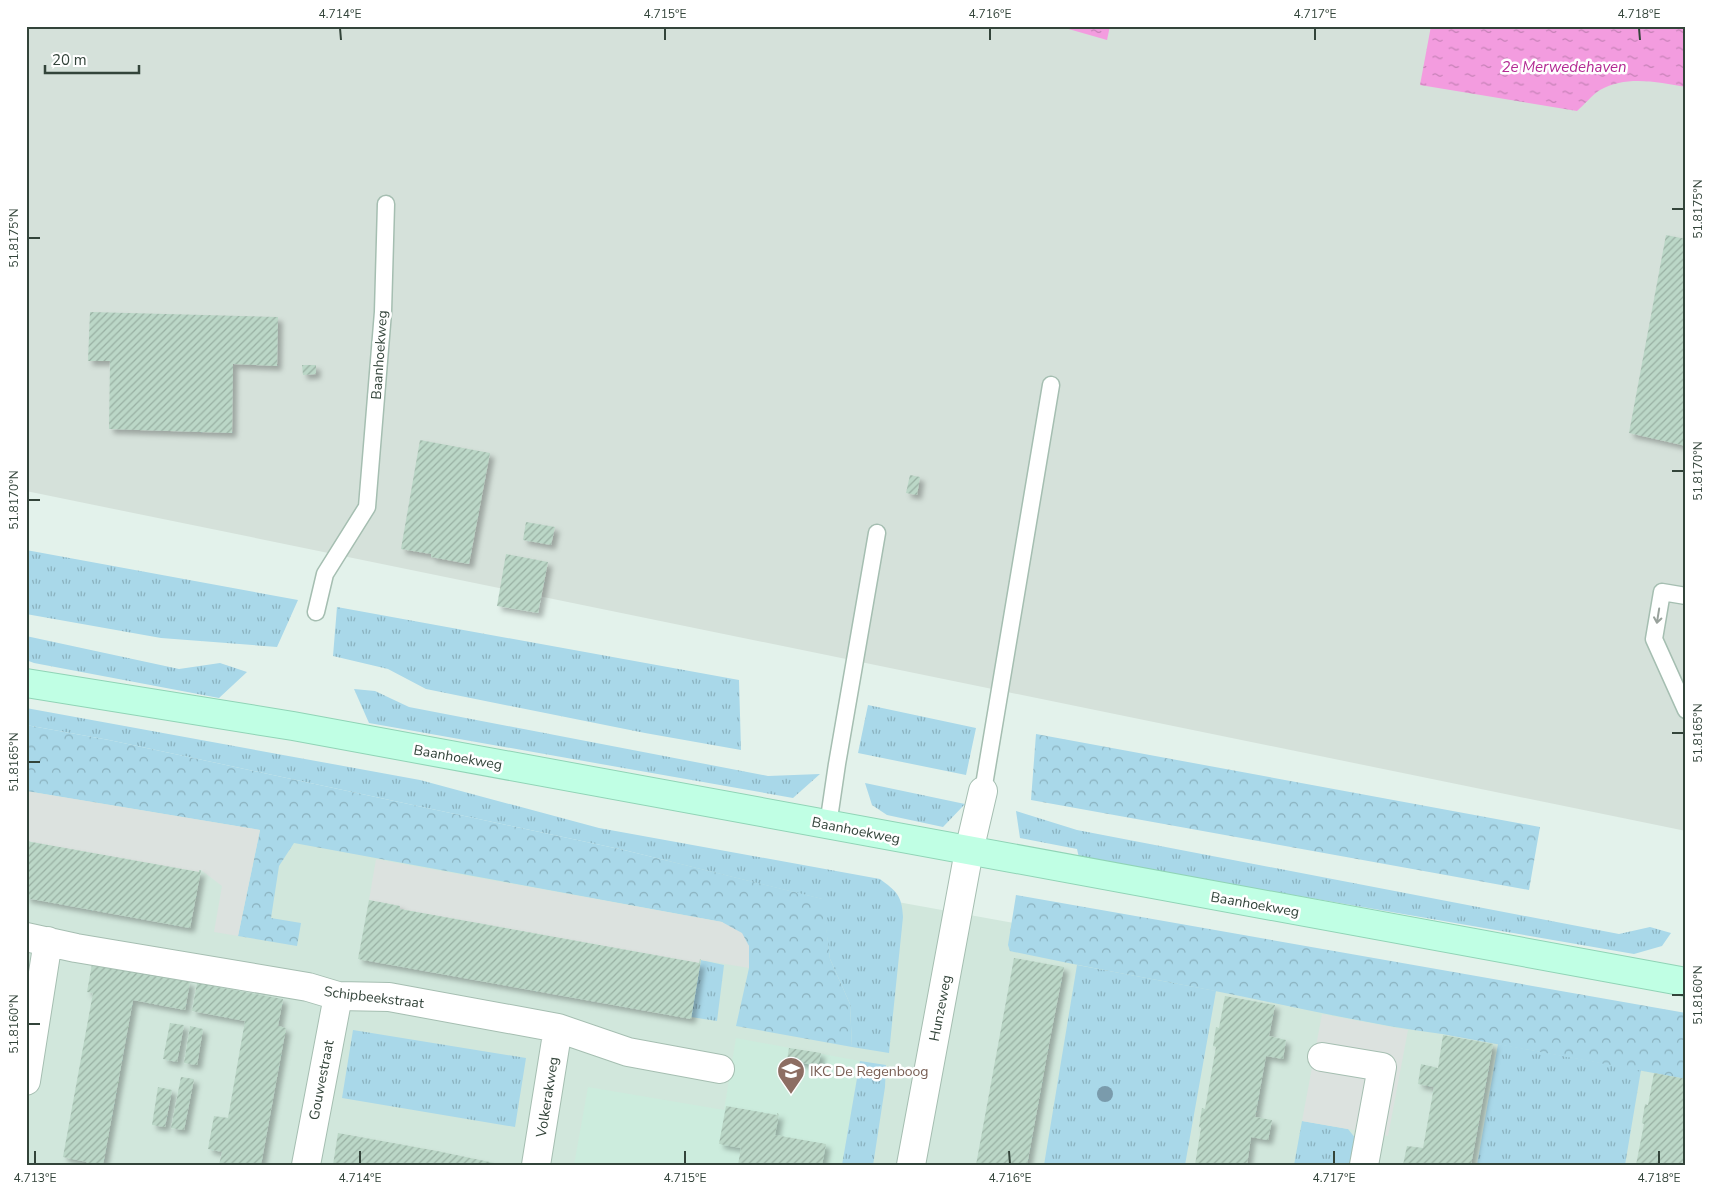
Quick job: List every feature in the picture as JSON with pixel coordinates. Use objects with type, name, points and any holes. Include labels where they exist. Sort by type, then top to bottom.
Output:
[{"type":"street","name":"Baanhoekweg","points":[[26,682],[293,726],[1686,981]]},
{"type":"street","name":"Hunzeweg","points":[[911,1165],[969,851],[983,791]]},
{"type":"street","name":"Schipbeekstraat","points":[[37,939],[76,948],[308,987],[338,996],[389,997],[558,1028],[628,1052],[720,1069]]},
{"type":"street","points":[[26,1081],[37,939]]},
{"type":"street","name":"Gouwestraat","points":[[306,1165],[338,996]]},
{"type":"street","name":"Volkerakweg","points":[[536,1165],[558,1028]]},
{"type":"street","points":[[1322,1057],[1382,1067],[1364,1165]]},
{"type":"lane","name":"Baanhoekweg","points":[[316,612],[325,574],[368,507],[383,312],[386,204]]},
{"type":"lane","points":[[983,791],[1051,385]]},
{"type":"lane","points":[[828,824],[878,533]]},
{"type":"lane","points":[[1685,708],[1654,639],[1662,592],[1686,596]]},
{"type":"shaded area","points":[[26,26],[1686,26],[1686,831],[26,491]]},
{"type":"shaded area","points":[[26,745],[1686,1044],[1686,1165],[26,1165]]},
{"type":"shaded area","points":[[26,791],[260,830],[238,936],[214,932],[222,886],[201,870],[199,872],[26,841]]},
{"type":"shaded area","points":[[376,859],[722,922],[742,933],[749,946],[749,968],[701,960],[699,963],[400,909],[400,906],[369,900]]},
{"type":"shaded area","points":[[1322,1014],[1408,1030],[1388,1136],[1302,1121]]},
{"type":"shaded area","name":"IKC De Regenboog","points":[[736,1038],[860,1061],[842,1165],[574,1165],[588,1087],[724,1110]]},
{"type":"green space","points":[[26,550],[298,600],[277,647],[161,638],[26,614]]},
{"type":"green space","points":[[337,607],[739,680],[741,750],[645,733],[426,689],[388,669],[333,656]]},
{"type":"green space","points":[[26,636],[179,669],[220,663],[247,672],[219,698],[34,663],[26,660]]},
{"type":"green space","points":[[354,689],[375,691],[409,707],[768,776],[820,774],[793,798],[369,723]]},
{"type":"green space","points":[[868,705],[976,728],[966,775],[858,753]]},
{"type":"green space","points":[[26,708],[420,780],[599,828],[880,879],[900,898],[903,917],[889,1053],[852,1047],[850,1004],[830,959],[822,899],[624,850],[109,740],[26,725]]},
{"type":"green space","points":[[26,725],[109,740],[624,850],[823,899],[830,959],[850,1004],[852,1047],[736,1026],[749,968],[749,946],[722,922],[294,843],[279,866],[271,918],[301,923],[297,946],[238,936],[260,830],[26,791]]},
{"type":"green space","points":[[1036,734],[1540,827],[1529,890],[1031,800]]},
{"type":"green space","points":[[865,783],[965,804],[943,827],[887,815],[872,805]]},
{"type":"green space","points":[[1016,811],[1077,830],[1619,934],[1650,927],[1671,933],[1662,946],[1634,954],[1079,858],[1077,849],[1020,838]]},
{"type":"green space","points":[[1016,895],[1686,1013],[1686,1079],[1356,1020],[1010,951],[1008,945]]},
{"type":"green space","points":[[701,960],[724,965],[717,1021],[691,1017]]},
{"type":"green space","points":[[1077,965],[1216,991],[1185,1165],[1044,1165]]},
{"type":"green space","points":[[353,1030],[526,1058],[515,1127],[342,1098]]},
{"type":"green space","points":[[1498,1044],[1641,1070],[1625,1165],[1477,1165]]},
{"type":"green space","points":[[860,1061],[886,1065],[885,1087],[873,1165],[842,1165]]},
{"type":"green space","points":[[1302,1121],[1348,1129],[1356,1139],[1351,1165],[1294,1165]]},
{"type":"water","points":[[1058,26],[1110,26],[1107,40]]},
{"type":"water","name":"2e Merwedehaven","points":[[1431,26],[1686,26],[1686,87],[1642,81],[1620,82],[1600,90],[1577,111],[1420,85]]},
{"type":"building","points":[[1666,235],[1686,239],[1686,446],[1629,433]]},
{"type":"building","points":[[90,312],[278,317],[277,366],[233,364],[232,433],[109,429],[110,361],[88,361]]},
{"type":"building","points":[[302,365],[316,365],[316,374],[303,375]]},
{"type":"building","points":[[420,440],[490,453],[469,564],[431,557],[431,554],[401,549]]},
{"type":"building","points":[[910,475],[920,477],[917,495],[906,493]]},
{"type":"building","points":[[526,522],[555,527],[551,545],[523,540]]},
{"type":"building","points":[[506,554],[548,562],[538,613],[497,606]]},
{"type":"building","points":[[26,841],[199,872],[201,870],[190,928],[26,898]]},
{"type":"building","points":[[369,900],[400,906],[400,909],[699,963],[701,959],[691,1019],[358,959]]},
{"type":"building","points":[[1014,958],[1064,967],[1027,1165],[976,1165]]},
{"type":"building","points":[[92,964],[190,982],[185,1010],[133,1000],[103,1165],[86,1165],[87,1162],[63,1157],[93,993],[87,992]]},
{"type":"building","points":[[197,983],[283,999],[278,1026],[286,1028],[261,1165],[219,1165],[222,1152],[208,1149],[214,1116],[228,1118],[245,1021],[192,1011]]},
{"type":"building","points":[[1225,996],[1275,1005],[1269,1036],[1286,1040],[1283,1059],[1266,1056],[1255,1117],[1272,1120],[1268,1140],[1251,1137],[1247,1165],[1195,1165],[1202,1108],[1205,1109],[1216,1047],[1213,1046],[1216,1027],[1219,1028]]},
{"type":"building","points":[[170,1023],[184,1025],[177,1062],[163,1059]]},
{"type":"building","points":[[190,1026],[203,1029],[197,1065],[184,1063]]},
{"type":"building","points":[[1443,1035],[1493,1044],[1471,1165],[1403,1165],[1407,1146],[1423,1148],[1434,1087],[1418,1084],[1421,1064],[1438,1068]]},
{"type":"building","points":[[789,1048],[821,1053],[818,1066],[787,1060]]},
{"type":"building","points":[[1654,1073],[1686,1079],[1686,1165],[1636,1165],[1644,1124],[1642,1123],[1645,1104],[1648,1105]]},
{"type":"building","points":[[181,1077],[194,1079],[184,1130],[171,1128]]},
{"type":"building","points":[[158,1087],[172,1090],[165,1127],[152,1125]]},
{"type":"building","points":[[726,1106],[779,1114],[775,1135],[826,1144],[822,1165],[738,1165],[741,1148],[719,1144]]},
{"type":"building","points":[[338,1133],[437,1151],[504,1165],[333,1165]]},
{"type":"place","name":"IKC De Regenboog","points":[[791,1095]]}]
